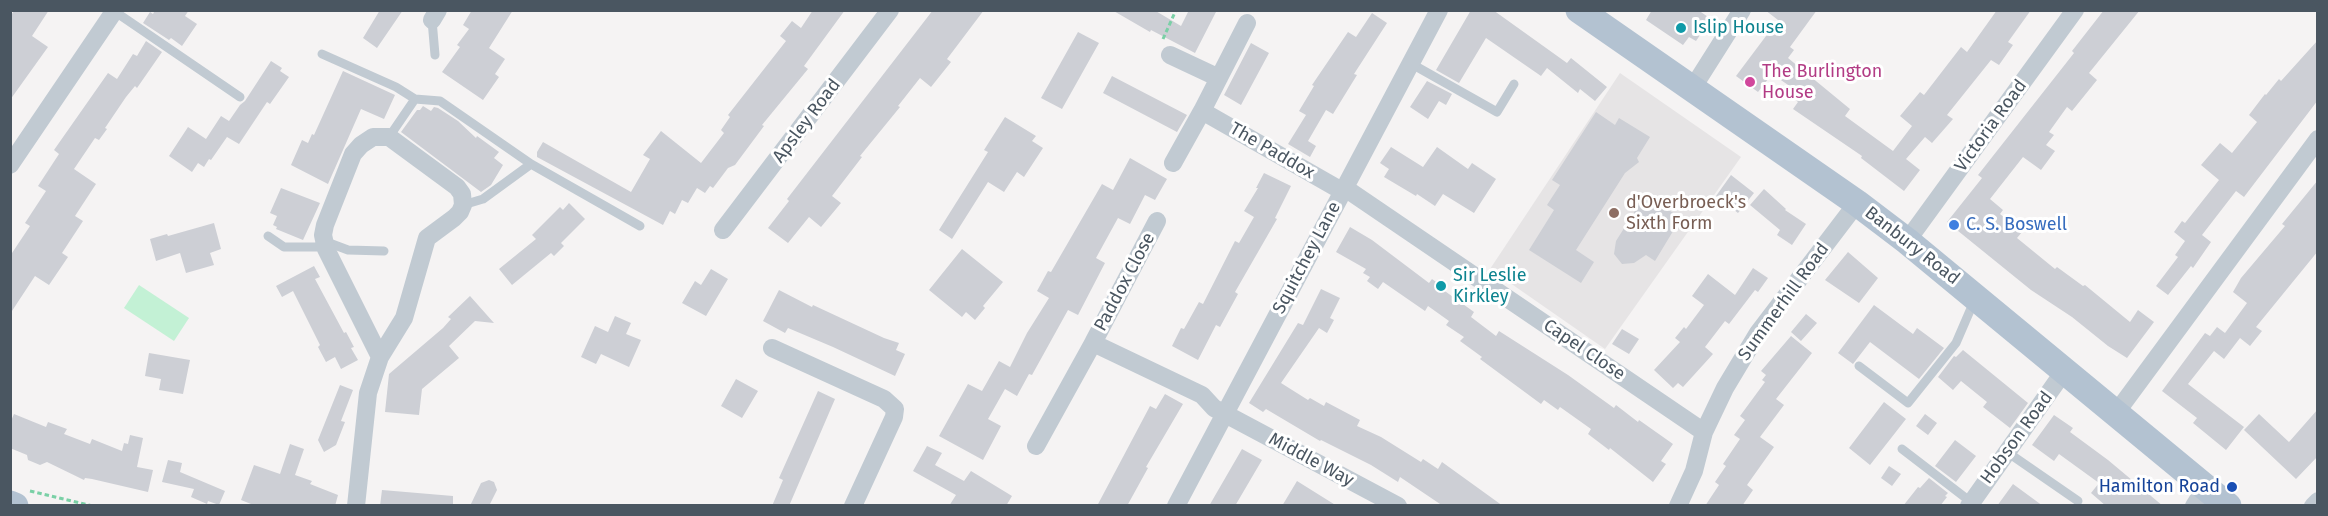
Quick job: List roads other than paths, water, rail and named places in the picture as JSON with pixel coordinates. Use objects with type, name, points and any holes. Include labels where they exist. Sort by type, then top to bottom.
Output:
[{"type":"main road","name":"Banbury Road","points":[[1579,10],[1857,203],[1907,241],[2116,413],[2200,496],[2228,506]]},
{"type":"street","name":"Apsley Road","points":[[723,230],[890,10]]},
{"type":"street","name":"Squitchey Lane","points":[[1176,506],[1439,10]]},
{"type":"street","points":[[1692,89],[1742,10]]},
{"type":"street","name":"Victoria Road","points":[[1907,241],[2075,10]]},
{"type":"street","points":[[10,165],[114,11]]},
{"type":"street","points":[[1173,163],[1247,22]]},
{"type":"street","points":[[1170,55],[1219,78]]},
{"type":"street","name":"The Paddox","points":[[1202,111],[1343,189]]},
{"type":"street","points":[[356,506],[368,393],[380,357],[404,318],[427,238],[454,219],[463,205],[462,194],[457,186],[389,137],[373,137],[361,144],[354,154],[325,225],[324,242],[380,357]]},
{"type":"street","points":[[2116,413],[2318,139]]},
{"type":"street","name":"Capel Close","points":[[1343,189],[1704,432]]},
{"type":"street","name":"Summerhill Road","points":[[1678,506],[1694,471],[1704,432],[1725,388],[1758,333],[1857,203]]},
{"type":"street","name":"Paddox Close","points":[[1036,446],[1093,344],[1157,221]]},
{"type":"street","name":"Paddox Close","points":[[1093,344],[1202,395],[1214,408],[1225,414]]},
{"type":"street","points":[[775,355],[884,399],[895,409],[894,417],[854,506]]},
{"type":"street","name":"Hobson Road","points":[[1970,504],[2066,370]]},
{"type":"street","name":"Middle Way","points":[[1225,414],[1398,506]]},
{"type":"street","points":[[2313,506],[2318,501]]},
{"type":"lane","points":[[114,11],[240,97]]},
{"type":"lane","points":[[435,15],[435,55]]},
{"type":"lane","points":[[322,54],[396,87],[415,99],[440,101],[531,164],[640,226]]},
{"type":"lane","points":[[1410,63],[1497,112],[1514,84]]},
{"type":"lane","points":[[389,137],[415,99]]},
{"type":"lane","points":[[463,205],[483,199],[531,164]]},
{"type":"lane","points":[[268,236],[284,247],[317,247],[324,242],[348,250],[384,251]]},
{"type":"lane","points":[[1858,366],[1908,403],[1956,343],[1976,296]]},
{"type":"lane","points":[[1902,449],[1970,504]]},
{"type":"lane","points":[[2007,452],[2078,501]]},
{"type":"place","name":"Islip House","points":[[1681,28]]},
{"type":"place","name":"The Burlington House","points":[[1750,82]]},
{"type":"place","name":"d'Overbroeck's Sixth Form","points":[[1614,213]]},
{"type":"place","name":"C. S. Boswell","points":[[1954,225]]},
{"type":"place","name":"Sir Leslie Kirkley","points":[[1441,286]]},
{"type":"place","name":"Hamilton Road","points":[[2232,487]]}]
